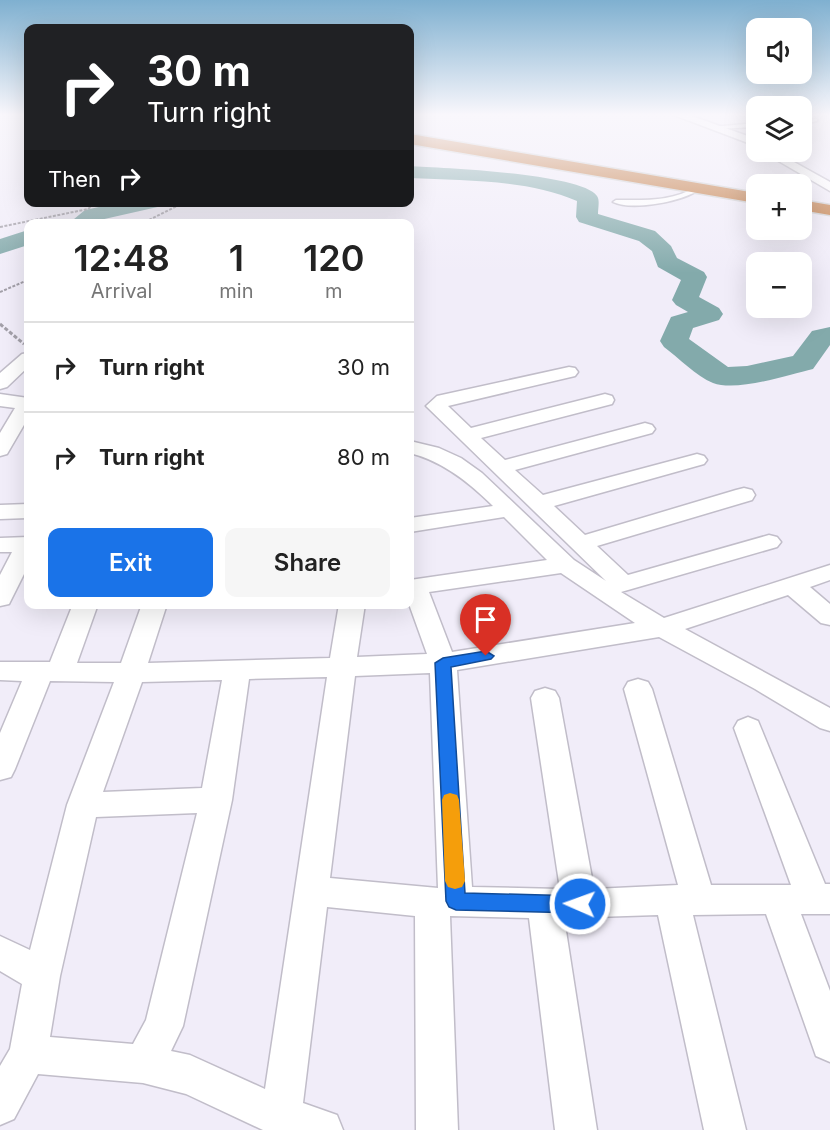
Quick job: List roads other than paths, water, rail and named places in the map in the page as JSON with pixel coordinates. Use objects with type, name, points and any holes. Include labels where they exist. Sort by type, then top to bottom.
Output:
[{"type":"highway","points":[[579,168],[746,196]]},
{"type":"highway","points":[[633,168],[746,186]]},
{"type":"highway","points":[[812,198],[830,200]]},
{"type":"highway","points":[[812,207],[830,210]]},
{"type":"street","points":[[799,168],[826,182]]},
{"type":"street","points":[[2,378],[24,361]]},
{"type":"street","points":[[569,372],[437,403],[436,406],[582,543],[612,587],[659,628],[756,678],[830,721]]},
{"type":"street","points":[[0,400],[24,403]]},
{"type":"street","points":[[467,435],[604,400]]},
{"type":"street","points":[[0,450],[24,411]]},
{"type":"street","points":[[501,466],[645,429]]},
{"type":"street","points":[[414,448],[443,457],[465,470],[567,565],[612,587],[769,542]]},
{"type":"street","points":[[539,502],[697,460]]},
{"type":"street","points":[[582,543],[744,495]]},
{"type":"street","points":[[414,524],[507,510]]},
{"type":"street","points":[[0,512],[24,511]]},
{"type":"street","points":[[0,545],[24,544]]},
{"type":"street","points":[[0,598],[24,552]]},
{"type":"street","points":[[414,583],[567,565]]},
{"type":"street","points":[[0,671],[130,673],[443,663],[659,628],[830,572]]},
{"type":"street","points":[[792,585],[830,617]]},
{"type":"street","points":[[414,588],[443,663],[444,902],[437,1130]]},
{"type":"street","points":[[0,769],[83,609]]},
{"type":"street","points":[[0,1105],[28,1054],[42,976],[83,805],[153,609]]},
{"type":"street","points":[[281,1117],[351,609]]},
{"type":"street","points":[[143,1064],[164,1026],[216,800],[237,669]]},
{"type":"street","points":[[638,689],[685,901],[725,1130]]},
{"type":"street","points":[[545,698],[580,904]]},
{"type":"street","points":[[748,728],[807,900],[830,1044]]},
{"type":"street","points":[[83,805],[216,800]]},
{"type":"street","points":[[312,891],[444,902],[580,904],[807,900]]},
{"type":"street","points":[[544,903],[576,1130]]},
{"type":"street","points":[[0,952],[42,976]]},
{"type":"street","points":[[28,1054],[143,1064],[190,1075],[281,1117],[322,1130]]},
{"type":"lane","points":[[616,202],[668,201],[682,198],[698,188]]},
{"type":"waterway","points":[[414,172],[502,178],[571,191],[588,198],[587,217],[647,236],[663,251],[666,262],[695,277],[685,300],[710,314],[681,323],[674,341],[722,376],[747,375],[803,363],[822,337],[830,335]]},
{"type":"waterway","points":[[87,219],[93,215],[131,207]]},
{"type":"waterway","points":[[0,247],[24,238]]}]
